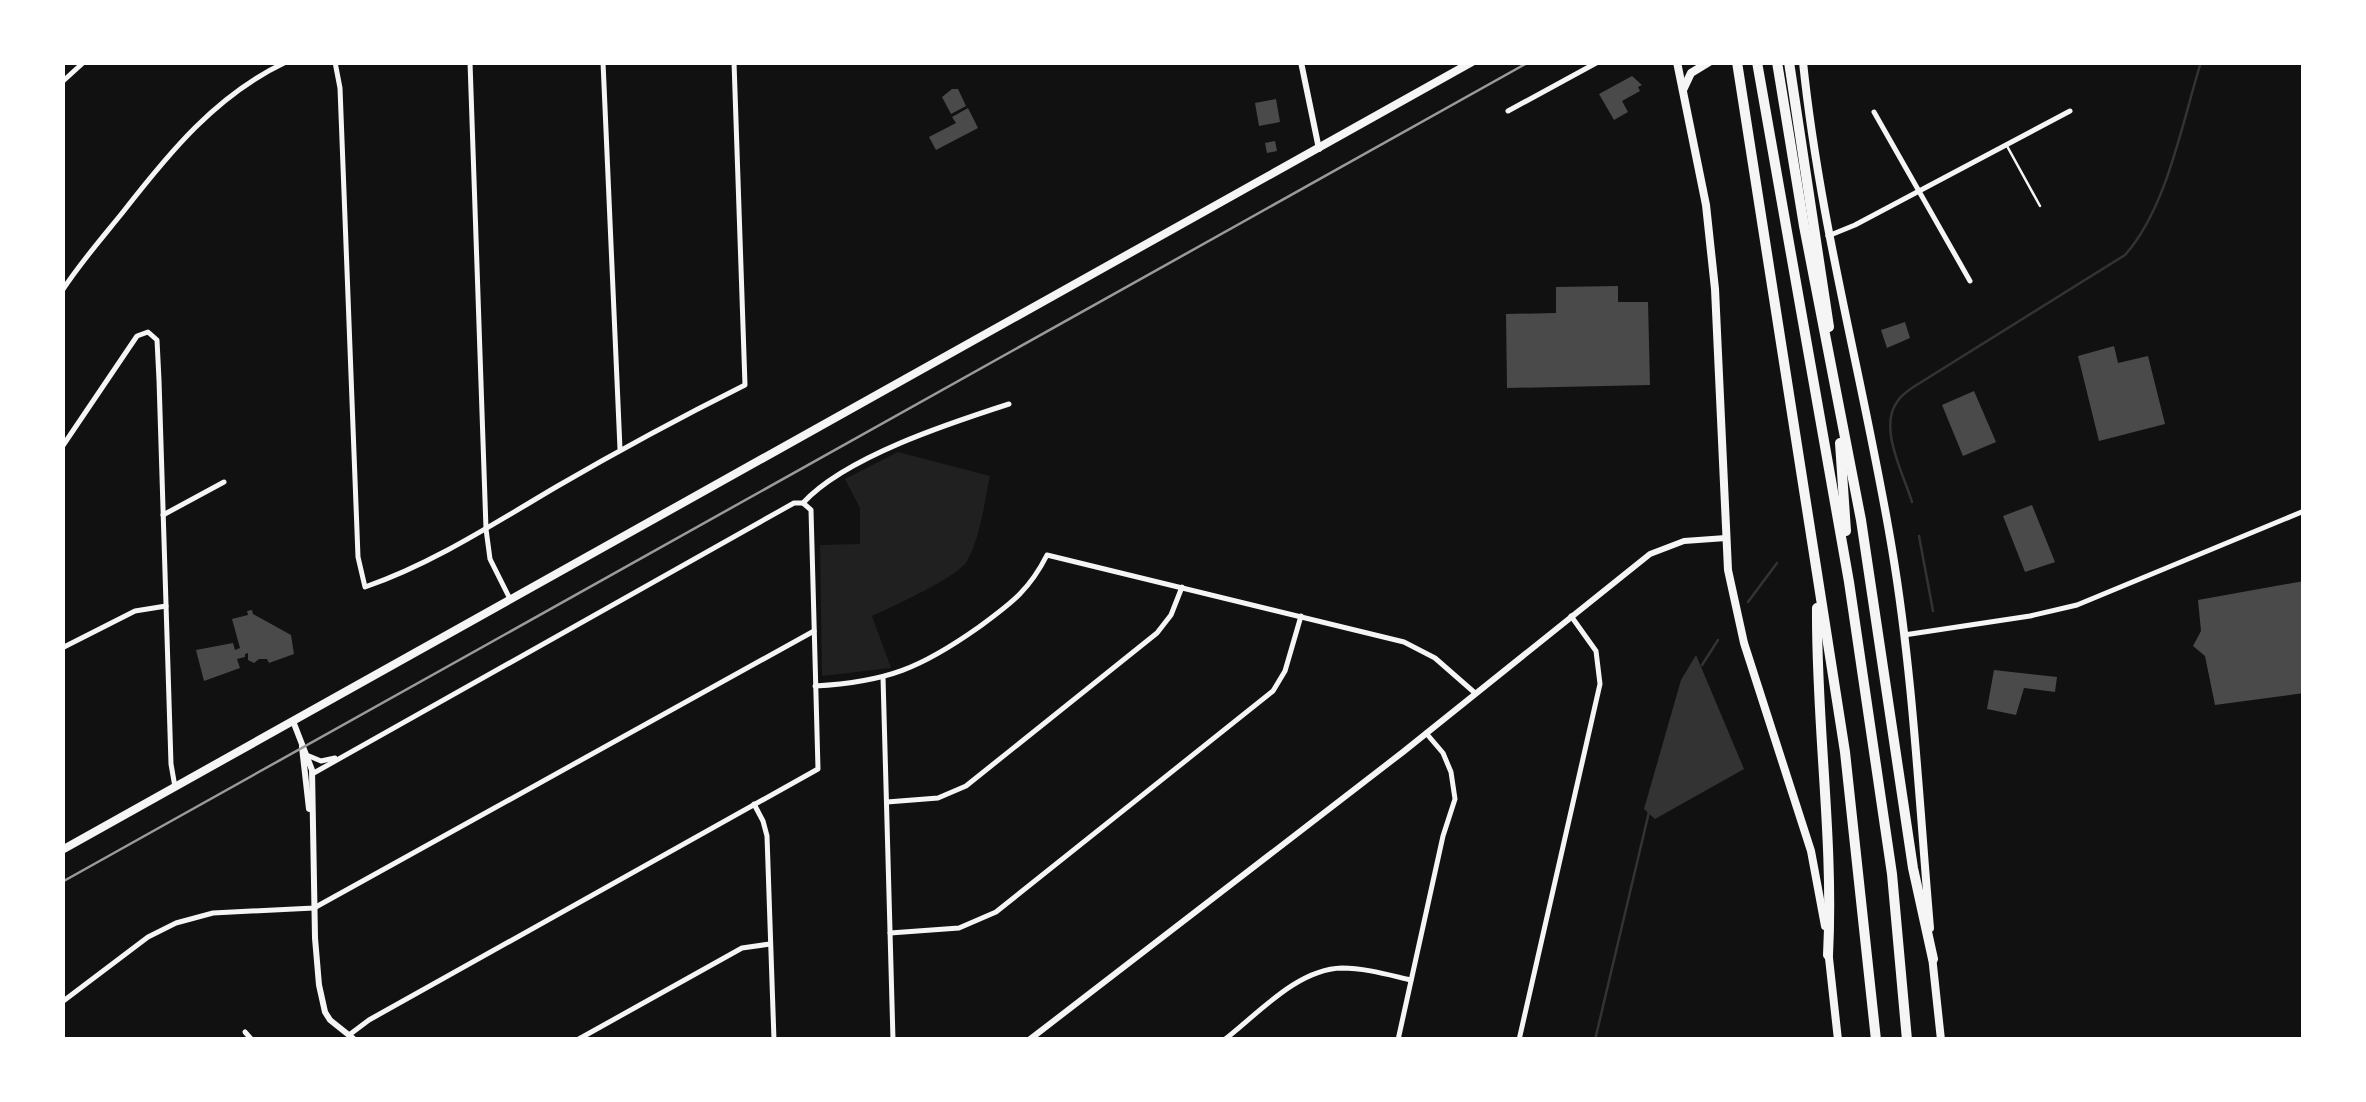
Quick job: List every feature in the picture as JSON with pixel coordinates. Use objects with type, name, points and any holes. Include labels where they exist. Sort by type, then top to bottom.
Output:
[{"type":"highway","points":[[1737,62],[1848,770],[1876,1040]]},
{"type":"highway","points":[[1777,62],[1813,277],[1862,520],[1914,868],[1932,959]]},
{"type":"highway","points":[[1789,62],[1830,333],[1849,582]]},
{"type":"highway","points":[[1758,67],[1849,582],[1892,874],[1907,1040]]},
{"type":"highway","points":[[1817,582],[1817,654],[1830,866],[1828,954]]},
{"type":"main road","points":[[62,850],[1472,62]]},
{"type":"main road","points":[[1676,62],[1706,204],[1715,289],[1728,570],[1744,643],[1812,850],[1838,1040]]},
{"type":"main road","points":[[1682,91],[1691,73],[1710,62]]},
{"type":"main road","points":[[1802,65],[1828,236],[1878,468],[1904,635],[1941,1040]]},
{"type":"street","points":[[62,82],[84,62]]},
{"type":"street","points":[[62,292],[184,136],[238,90],[286,62]]},
{"type":"street","points":[[335,62],[340,88],[358,556],[365,587],[393,578],[745,384],[734,62]]},
{"type":"street","points":[[470,62],[486,528],[490,558],[510,600]]},
{"type":"street","points":[[603,62],[620,450]]},
{"type":"street","points":[[1301,62],[1319,149]]},
{"type":"street","points":[[1508,111],[1598,62]]},
{"type":"street","points":[[1828,236],[2070,110]]},
{"type":"street","points":[[1874,112],[1970,281]]},
{"type":"street","points":[[62,447],[137,336],[148,332],[156,340],[171,764],[175,787]]},
{"type":"street","points":[[802,503],[820,486],[926,430],[1010,404]]},
{"type":"street","points":[[163,514],[224,482]]},
{"type":"street","points":[[302,746],[309,756],[312,774],[316,966],[325,1012],[352,1037],[369,1020],[818,769],[810,510],[802,503],[794,503],[312,774]]},
{"type":"street","points":[[1904,635],[2077,605],[2304,511]]},
{"type":"street","points":[[1029,1040],[1656,550],[1684,541],[1726,538]]},
{"type":"street","points":[[816,686],[884,677],[937,657],[1031,585],[1047,556],[1410,644],[1435,658],[1475,693]]},
{"type":"street","points":[[887,802],[938,798],[966,786],[1153,637],[1171,615],[1182,587]]},
{"type":"street","points":[[62,648],[135,612],[166,606]]},
{"type":"street","points":[[890,933],[959,928],[996,912],[1273,690],[1285,671],[1300,616]]},
{"type":"street","points":[[1519,1040],[1600,684],[1596,652],[1571,616]]},
{"type":"street","points":[[62,1002],[148,937],[176,924],[212,914],[314,908],[814,631]]},
{"type":"street","points":[[884,677],[894,1040]]},
{"type":"street","points":[[293,721],[302,746],[311,814]]},
{"type":"street","points":[[1398,1040],[1443,836],[1455,799],[1451,772],[1426,732]]},
{"type":"street","points":[[309,756],[321,761],[343,757]]},
{"type":"street","points":[[754,804],[767,836],[774,1040]]},
{"type":"street","points":[[578,1040],[742,948],[770,944]]},
{"type":"street","points":[[1224,1040],[1298,982],[1319,972],[1356,968],[1412,980]]},
{"type":"street","points":[[245,1032],[252,1040]]},
{"type":"lane","points":[[2006,145],[2040,206]]},
{"type":"shaded area","points":[[898,452],[990,476],[976,541],[961,568],[872,616],[891,668],[822,676],[820,545],[860,544],[860,508],[845,479]]},
{"type":"shaded area","points":[[1696,655],[1744,769],[1655,819],[1644,809],[1681,680]]},
{"type":"building","points":[[1632,76],[1642,85],[1638,87],[1640,91],[1622,101],[1628,112],[1614,120],[1599,94]]},
{"type":"building","points":[[958,89],[966,106],[951,114],[942,97]]},
{"type":"building","points":[[1276,99],[1280,122],[1259,126],[1255,103]]},
{"type":"building","points":[[968,108],[978,128],[936,150],[929,137],[956,123],[952,117]]},
{"type":"building","points":[[1275,141],[1277,151],[1267,153],[1265,143]]},
{"type":"building","points":[[1618,286],[1618,302],[1648,302],[1650,385],[1507,388],[1506,314],[1556,313],[1556,287]]},
{"type":"building","points":[[1905,322],[1910,338],[1887,348],[1881,330]]},
{"type":"building","points":[[2114,346],[2118,363],[2148,356],[2165,424],[2099,441],[2078,356]]},
{"type":"building","points":[[1974,391],[1996,442],[1963,456],[1942,405]]},
{"type":"building","points":[[2032,505],[2055,562],[2025,572],[2003,516]]},
{"type":"building","points":[[2304,581],[2304,693],[2215,705],[2205,656],[2193,646],[2201,631],[2198,600]]},
{"type":"building","points":[[252,610],[291,635],[294,654],[269,663],[259,659],[254,663],[248,660],[248,653],[237,659],[240,668],[204,681],[196,650],[233,643],[235,650],[240,648],[232,619]]},
{"type":"building","points":[[1994,670],[2057,677],[2055,692],[2024,688],[2016,715],[1987,709]]},
{"type":"waterway","points":[[1912,502],[1891,438],[1890,425],[1897,402],[1915,386],[2125,255],[2140,236],[2162,189],[2201,62]]},
{"type":"waterway","points":[[1919,536],[1933,611]]},
{"type":"waterway","points":[[1748,602],[1777,563]]},
{"type":"waterway","points":[[1702,665],[1718,640]]},
{"type":"waterway","points":[[1595,1040],[1649,812]]},
{"type":"railway","points":[[62,882],[1529,62]]}]
